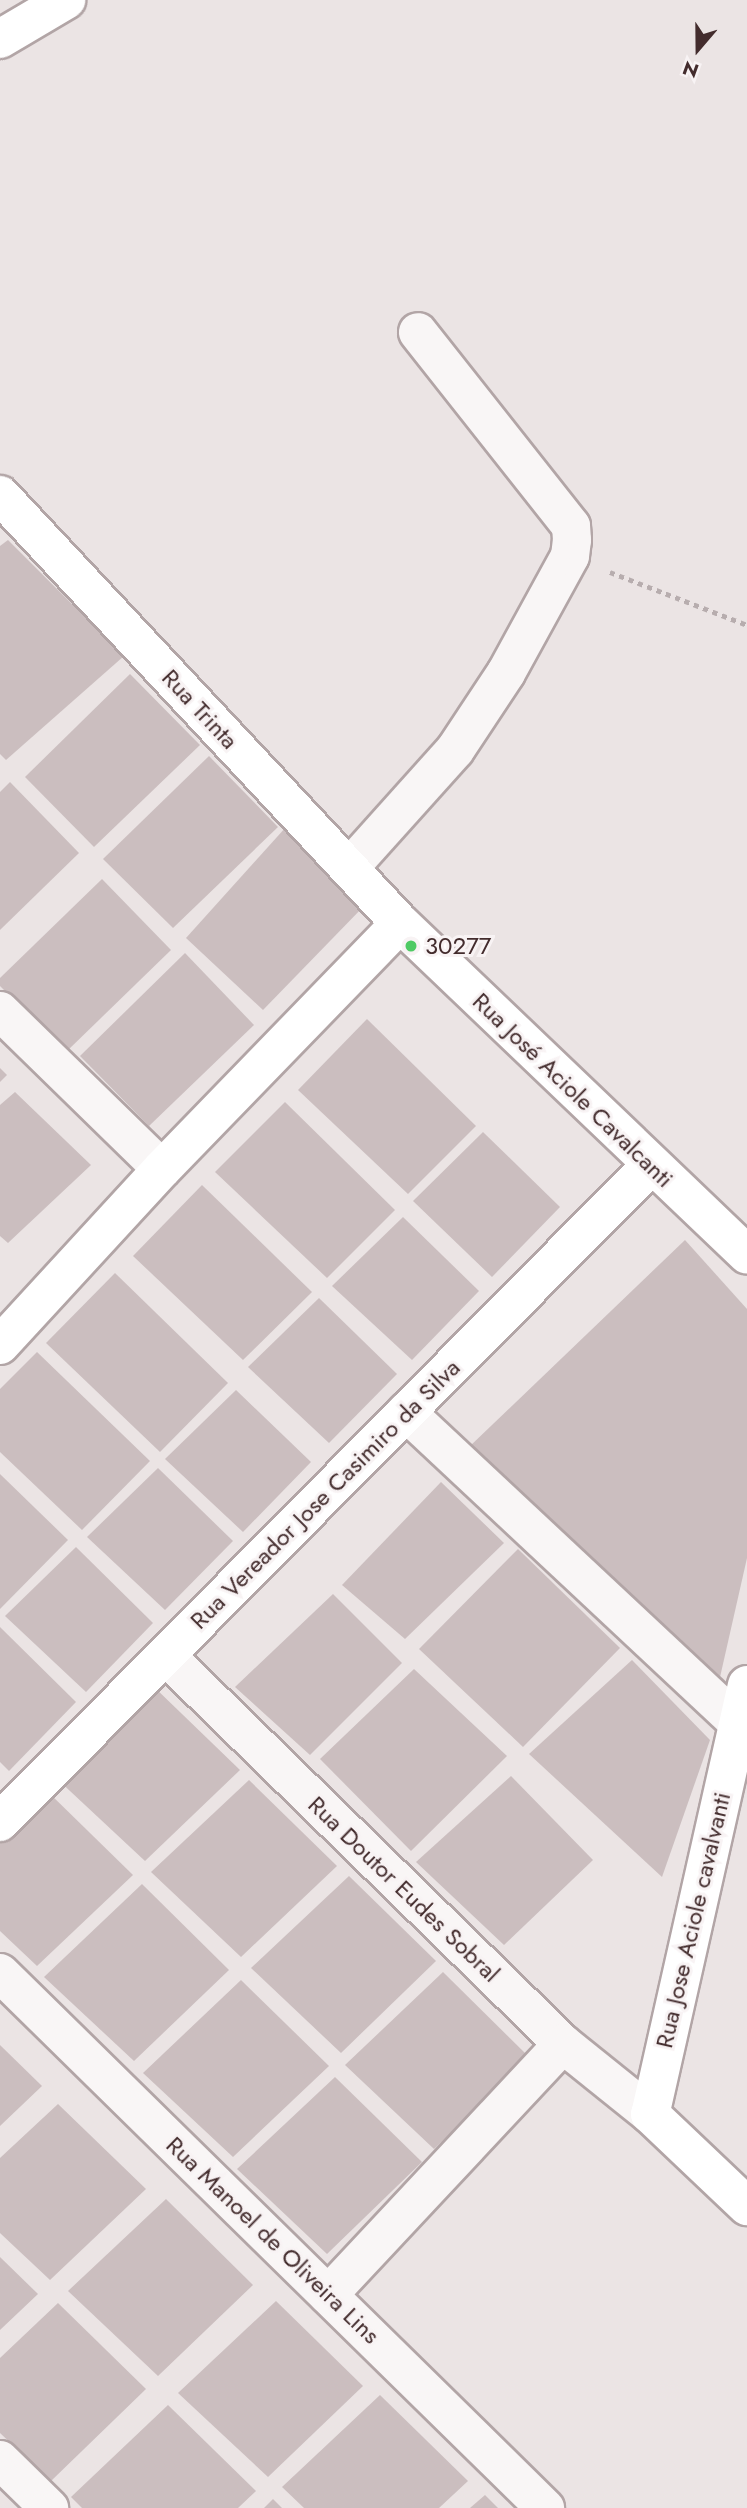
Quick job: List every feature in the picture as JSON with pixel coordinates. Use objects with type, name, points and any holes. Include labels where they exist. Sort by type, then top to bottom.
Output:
[{"type":"street","points":[[0,39],[66,0]]},
{"type":"street","points":[[349,867],[455,750],[506,673],[570,556],[571,526],[418,332]]},
{"type":"street","name":"Rua Trinta","points":[[0,495],[400,923]]},
{"type":"street","points":[[0,1345],[162,1169],[400,923]]},
{"type":"street","name":"Rua José Aciole Cavalcanti","points":[[400,923],[747,1255]]},
{"type":"street","points":[[0,1011],[162,1169]]},
{"type":"street","name":"Rua Vereador Jose Casimiro da Silva","points":[[0,1822],[651,1165]]},
{"type":"street","points":[[406,1412],[742,1728]]},
{"type":"street","name":"Rua Doutor Eudes Sobral","points":[[165,1656],[563,2044],[650,2114]]},
{"type":"street","name":"Rua Jose Aciole cavalvanti","points":[[650,2114],[742,1728],[747,1685]]},
{"type":"street","name":"Rua Manoel de Oliveira Lins","points":[[0,1973],[545,2508]]},
{"type":"street","points":[[328,2295],[563,2044]]},
{"type":"street","points":[[650,2114],[747,2206]]},
{"type":"street","points":[[0,2460],[49,2508]]},
{"type":"path","points":[[570,556],[747,625]]},
{"type":"building","points":[[8,540],[124,656],[6,760],[0,754],[0,546]]},
{"type":"building","points":[[130,674],[200,745],[94,847],[25,777]]},
{"type":"building","points":[[209,756],[278,827],[173,928],[103,859]]},
{"type":"building","points":[[10,782],[79,853],[0,930],[0,792]]},
{"type":"building","points":[[286,827],[365,905],[263,1010],[186,938]]},
{"type":"building","points":[[102,879],[171,950],[66,1052],[0,986],[0,978]]},
{"type":"building","points":[[185,953],[254,1025],[149,1126],[80,1056]]},
{"type":"building","points":[[367,1019],[476,1126],[408,1194],[298,1090]]},
{"type":"building","points":[[0,1068],[7,1075],[0,1082]]},
{"type":"building","points":[[15,1092],[91,1165],[8,1243],[0,1236],[0,1105]]},
{"type":"building","points":[[285,1102],[395,1210],[327,1278],[215,1172]]},
{"type":"building","points":[[483,1132],[560,1207],[492,1277],[413,1201]]},
{"type":"building","points":[[202,1185],[312,1292],[243,1360],[133,1256]]},
{"type":"building","points":[[403,1217],[479,1291],[412,1360],[332,1286]]},
{"type":"building","points":[[685,1240],[747,1309],[747,1558],[718,1686],[469,1447]]},
{"type":"building","points":[[115,1273],[228,1383],[160,1452],[46,1343]]},
{"type":"building","points":[[319,1298],[397,1374],[329,1443],[248,1367]]},
{"type":"building","points":[[37,1352],[150,1461],[82,1530],[0,1452],[0,1389]]},
{"type":"building","points":[[236,1390],[311,1462],[243,1532],[165,1459]]},
{"type":"building","points":[[158,1468],[233,1541],[165,1610],[87,1537]]},
{"type":"building","points":[[0,1474],[68,1540],[0,1609]]},
{"type":"building","points":[[441,1482],[504,1543],[405,1639],[342,1585]]},
{"type":"building","points":[[76,1547],[153,1623],[86,1692],[5,1616]]},
{"type":"building","points":[[518,1549],[620,1648],[523,1747],[419,1649]]},
{"type":"building","points":[[333,1594],[402,1663],[310,1755],[235,1687]]},
{"type":"building","points":[[0,1627],[76,1702],[9,1771],[0,1762]]},
{"type":"building","points":[[632,1660],[710,1740],[662,1877],[529,1754]]},
{"type":"building","points":[[414,1669],[507,1756],[411,1851],[320,1759]]},
{"type":"building","points":[[152,1685],[240,1770],[145,1861],[55,1777]]},
{"type":"building","points":[[511,1776],[593,1860],[504,1945],[416,1862]]},
{"type":"building","points":[[249,1780],[337,1866],[241,1957],[151,1872]]},
{"type":"building","points":[[45,1789],[133,1875],[37,1966],[0,1931],[0,1832]]},
{"type":"building","points":[[349,1876],[436,1961],[341,2053],[251,1968]]},
{"type":"building","points":[[142,1884],[229,1970],[134,2061],[44,1977]]},
{"type":"building","points":[[443,1972],[530,2058],[434,2149],[345,2065]]},
{"type":"building","points":[[241,1980],[329,2066],[233,2157],[143,2073]]},
{"type":"building","points":[[0,2045],[42,2086],[0,2126]]},
{"type":"building","points":[[335,2077],[422,2162],[327,2254],[237,2169]]},
{"type":"building","points":[[58,2104],[146,2189],[50,2280],[0,2233],[0,2158]]},
{"type":"building","points":[[166,2199],[253,2285],[158,2376],[68,2291]]},
{"type":"building","points":[[0,2257],[38,2294],[0,2330]]},
{"type":"building","points":[[276,2301],[363,2386],[268,2477],[178,2393]]},
{"type":"building","points":[[58,2303],[146,2389],[51,2481],[0,2433],[0,2358]]},
{"type":"building","points":[[380,2395],[468,2481],[439,2508],[304,2508],[282,2487]]},
{"type":"building","points":[[168,2405],[256,2491],[238,2508],[82,2508],[71,2497]]},
{"type":"building","points":[[485,2495],[498,2508],[470,2508]]},
{"type":"building","points":[[273,2499],[282,2508],[264,2508]]},
{"type":"place","name":"30277","points":[[411,946]]}]
